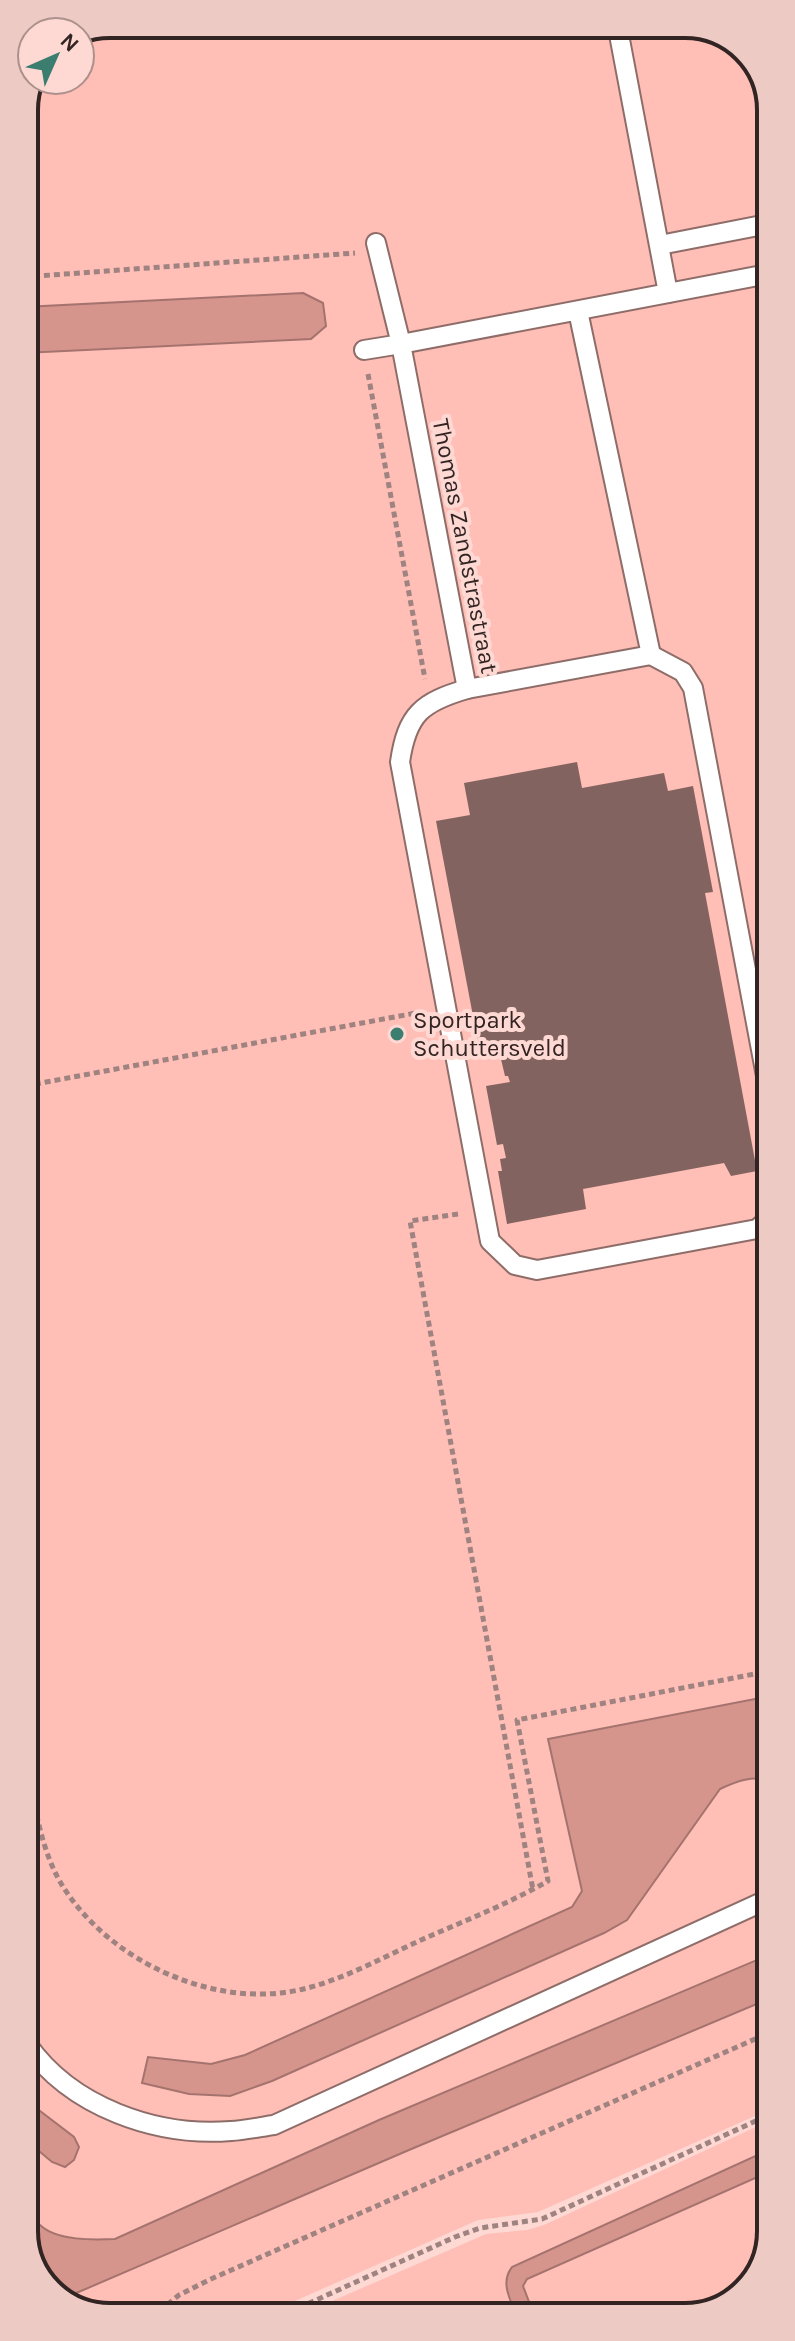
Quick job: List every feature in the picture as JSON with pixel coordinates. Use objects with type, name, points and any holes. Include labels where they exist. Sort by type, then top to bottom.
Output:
[{"type":"lane","points":[[620,38],[668,293]]},
{"type":"lane","points":[[660,245],[757,226]]},
{"type":"lane","name":"Thomas Zandstrastraat","points":[[378,247],[401,344],[467,689],[651,655]]},
{"type":"lane","points":[[364,350],[757,276]]},
{"type":"lane","points":[[578,311],[651,655],[683,672],[693,688],[757,1028]]},
{"type":"lane","points":[[467,689],[427,703],[413,720],[403,741],[400,762],[490,1241],[515,1265],[537,1270],[757,1229]]},
{"type":"lane","points":[[38,2060],[64,2084],[101,2106],[137,2121],[229,2132],[274,2125],[757,1904]]},
{"type":"path","points":[[38,276],[378,247]]},
{"type":"path","points":[[364,350],[427,703]]},
{"type":"path","points":[[38,1084],[447,1007]]},
{"type":"path","points":[[483,1210],[410,1221],[533,1890]]},
{"type":"path","points":[[502,1722],[757,1674]]},
{"type":"path","points":[[38,1808],[48,1852],[61,1883],[77,1907],[96,1927],[135,1957],[164,1972],[204,1986],[279,1993],[339,1977],[548,1881],[517,1720]]},
{"type":"path","points":[[169,2303],[211,2279],[757,2038]]},
{"type":"path","points":[[310,2303],[455,2237],[480,2228],[542,2219],[757,2120]]},
{"type":"shaded area","name":"Sportpark Schuttersveld","points":[[690,38],[713,43],[733,56],[752,82],[757,110],[757,1970],[105,2255],[40,2235],[38,2231],[39,96],[96,96],[96,39]]},
{"type":"shaded area","points":[[303,293],[323,303],[326,326],[311,339],[38,352],[38,306]]},
{"type":"shaded area","points":[[757,1699],[757,1779],[720,1789],[627,1920],[272,2081],[230,2096],[189,2094],[142,2083],[148,2057],[211,2064],[245,2055],[572,1907],[582,1891],[548,1739]]},
{"type":"shaded area","points":[[757,1960],[757,2004],[75,2294],[56,2279],[43,2259],[38,2223],[56,2234],[115,2239],[379,2120]]},
{"type":"shaded area","points":[[757,2004],[757,2115],[538,2212],[478,2220],[290,2303],[105,2303],[75,2294]]},
{"type":"shaded area","points":[[38,2109],[74,2137],[79,2147],[74,2160],[65,2167],[52,2162],[38,2150]]},
{"type":"shaded area","points":[[757,2126],[757,2155],[659,2199],[505,2285],[512,2303],[328,2303],[486,2234],[544,2225]]},
{"type":"shaded area","points":[[757,2155],[757,2177],[527,2279],[523,2286],[529,2303],[511,2303],[506,2285],[512,2267]]},
{"type":"shaded area","points":[[757,2177],[756,2245],[750,2263],[733,2285],[713,2298],[685,2303],[529,2303],[523,2286],[527,2279]]},
{"type":"building","points":[[577,762],[582,788],[664,773],[668,791],[693,786],[713,892],[705,893],[757,1171],[731,1176],[724,1163],[583,1189],[586,1209],[507,1224],[498,1171],[502,1171],[500,1159],[506,1158],[503,1144],[497,1145],[486,1086],[510,1082],[505,1076],[500,1055],[481,1058],[436,821],[470,815],[464,783]]},
{"type":"place","name":"Sportpark Schuttersveld","points":[[397,1034]]}]
